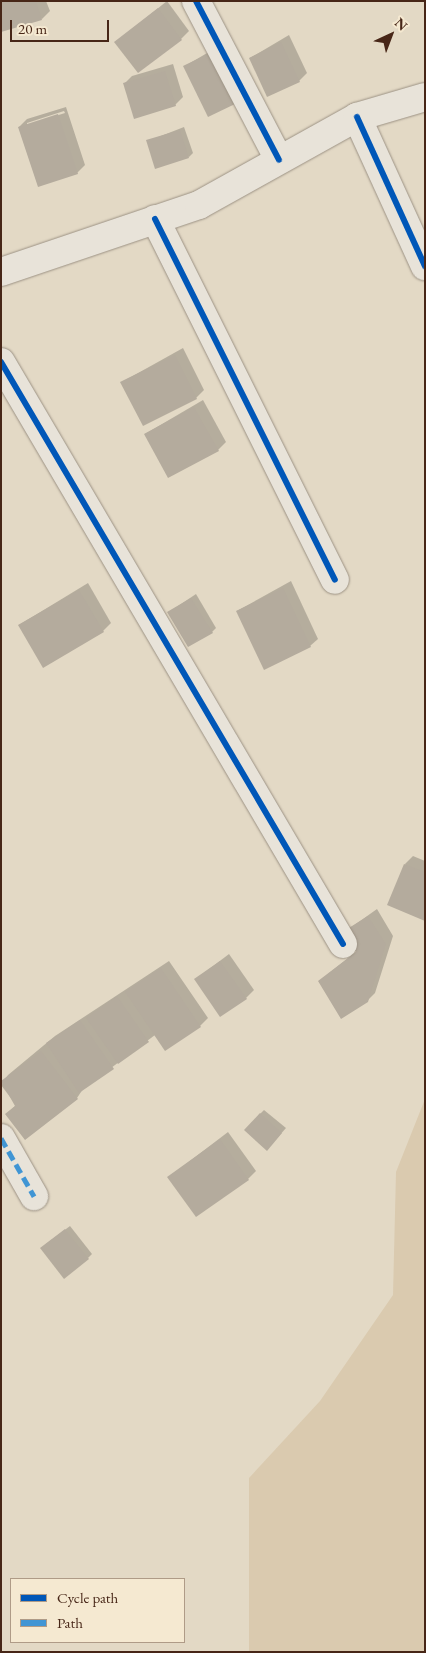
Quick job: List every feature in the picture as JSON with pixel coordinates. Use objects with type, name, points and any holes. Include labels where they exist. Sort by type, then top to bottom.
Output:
[{"type":"street","points":[[196,1],[279,160]]},
{"type":"street","points":[[1,272],[199,205],[357,117],[425,97]]},
{"type":"street","points":[[357,117],[425,266]]},
{"type":"street","points":[[155,219],[335,580]]},
{"type":"street","points":[[1,362],[343,944]]},
{"type":"street","points":[[1,1138],[34,1196]]},
{"type":"shaded area","points":[[425,1099],[425,1652],[249,1652],[249,1478],[320,1401],[393,1295],[396,1172]]},
{"type":"building","points":[[1,1],[36,1],[42,20],[1,32]]},
{"type":"building","points":[[158,8],[182,40],[138,73],[114,42]]},
{"type":"building","points":[[281,42],[300,82],[267,97],[249,58]]},
{"type":"building","points":[[210,53],[235,104],[208,117],[183,66]]},
{"type":"building","points":[[165,71],[176,106],[134,119],[123,83]]},
{"type":"building","points":[[58,114],[78,174],[38,187],[18,127]]},
{"type":"building","points":[[180,130],[189,158],[155,169],[146,140]]},
{"type":"building","points":[[175,355],[197,399],[143,426],[120,382]]},
{"type":"building","points":[[194,407],[219,451],[168,478],[144,434]]},
{"type":"building","points":[[283,588],[311,647],[264,670],[236,611]]},
{"type":"building","points":[[79,590],[104,632],[43,668],[18,625]]},
{"type":"building","points":[[191,598],[213,633],[188,647],[167,612]]},
{"type":"building","points":[[404,864],[425,872],[425,921],[387,905]]},
{"type":"building","points":[[368,916],[386,944],[368,1002],[341,1019],[318,981],[356,952],[344,931]]},
{"type":"building","points":[[220,961],[247,999],[220,1017],[194,979]]},
{"type":"building","points":[[161,968],[201,1027],[165,1051],[125,992]]},
{"type":"building","points":[[117,996],[149,1042],[118,1064],[86,1018]]},
{"type":"building","points":[[80,1020],[114,1069],[79,1093],[46,1043]]},
{"type":"building","points":[[41,1051],[78,1099],[25,1140],[5,1114],[15,1106],[1,1081]]},
{"type":"building","points":[[260,1113],[282,1133],[267,1151],[244,1130]]},
{"type":"building","points":[[220,1139],[249,1180],[196,1217],[167,1177]]},
{"type":"building","points":[[65,1229],[89,1259],[64,1279],[40,1248]]},
{"type":"marked path","points":[[1,1138],[34,1196]]},
{"type":"cycle path","points":[[196,1],[279,160]]},
{"type":"cycle path","points":[[357,117],[425,266]]},
{"type":"cycle path","points":[[155,219],[335,580]]},
{"type":"cycle path","points":[[1,362],[343,944]]}]
